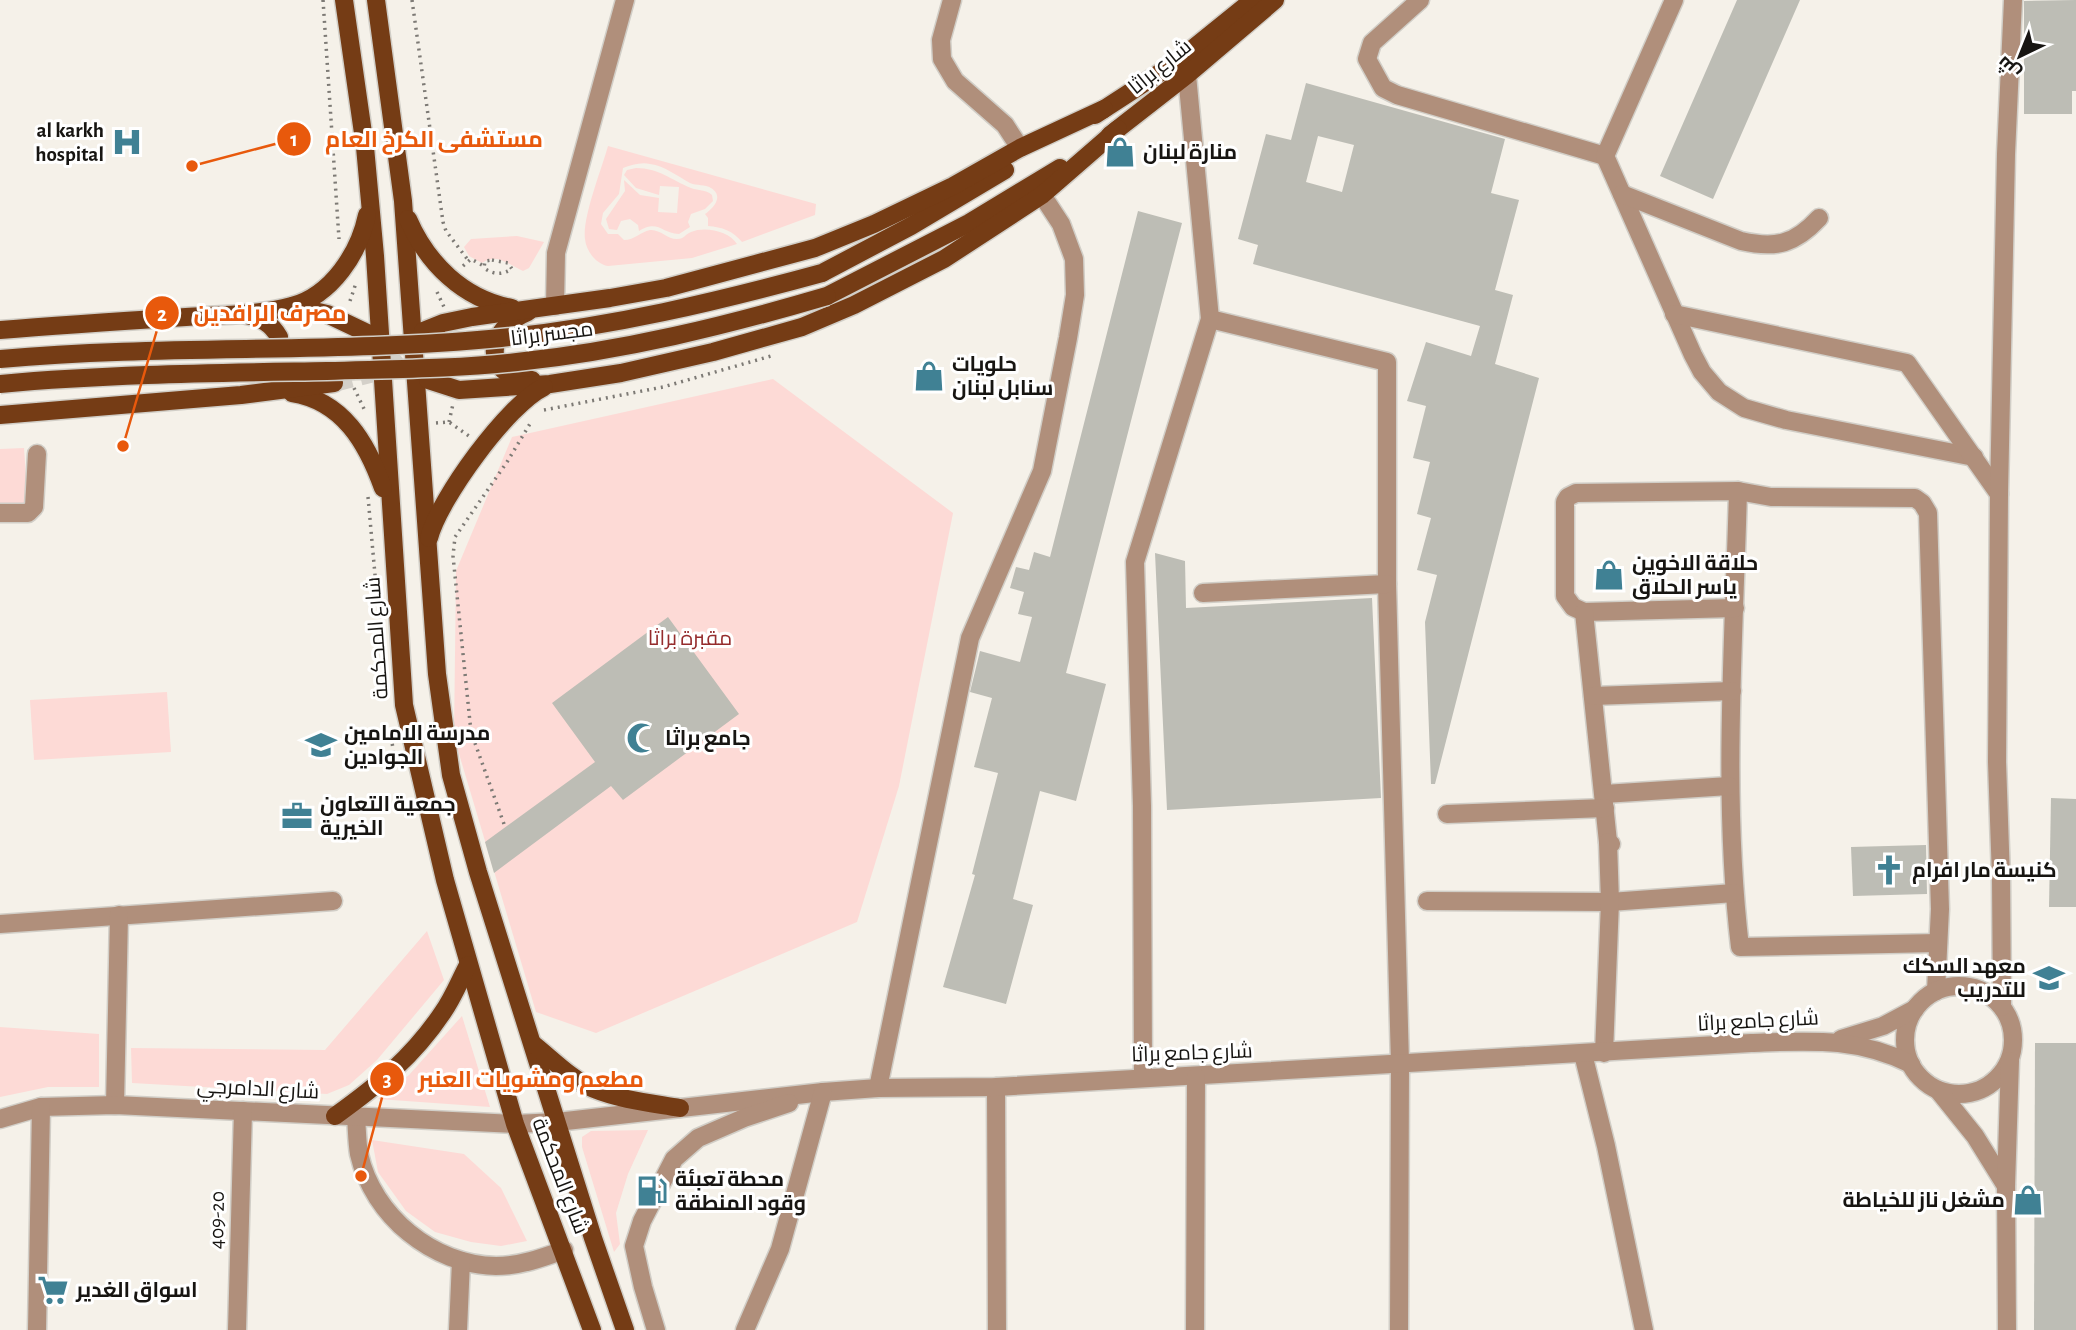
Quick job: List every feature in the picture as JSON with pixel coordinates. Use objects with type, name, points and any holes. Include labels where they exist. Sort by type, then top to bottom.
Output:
[{"type":"main road","name":"شارع المحكمة","points":[[344,0],[365,147],[377,330],[384,385],[404,705],[468,965],[515,1124],[592,1330]]},
{"type":"main road","name":"شارع المحكمة","points":[[376,0],[403,201],[437,674],[451,775],[478,872],[593,1238],[625,1330]]},
{"type":"main road","name":"شارع براثا","points":[[1056,139],[1175,63],[1253,0]]},
{"type":"main road","name":"شارع براثا","points":[[1069,163],[1187,75],[1275,0]]},
{"type":"main road","points":[[410,311],[415,332],[443,323],[666,288],[815,248],[874,224],[953,186],[1020,148],[1104,109]]},
{"type":"main road","points":[[418,402],[419,381],[459,390],[556,383],[621,373],[713,352],[802,327],[854,305],[944,259],[1042,195],[1118,129]]},
{"type":"main road","name":"مجسر براثا","points":[[0,359],[501,338],[595,327],[674,312],[822,273],[911,226],[1056,139]]},
{"type":"main road","name":"مجسر براثا","points":[[0,384],[168,375],[438,369],[601,351],[682,336],[827,296],[969,223],[1069,163]]},
{"type":"main road","points":[[403,201],[408,220],[419,241],[444,274],[479,298],[522,310]]},
{"type":"main road","points":[[293,306],[323,288],[347,263],[364,228],[369,202]]},
{"type":"main road","points":[[0,330],[235,314],[293,306],[377,330]]},
{"type":"main road","points":[[550,307],[526,313],[511,322],[498,335],[493,350],[499,366],[514,377],[556,383]]},
{"type":"main road","points":[[235,314],[260,318],[270,325],[279,337]]},
{"type":"main road","points":[[0,415],[241,396],[274,388],[334,383]]},
{"type":"main road","points":[[428,545],[444,503],[502,422],[528,396],[556,383]]},
{"type":"main road","points":[[274,388],[322,402],[341,415],[354,429],[366,449],[379,475],[390,510]]},
{"type":"main road","points":[[335,1116],[377,1086],[414,1051],[445,1010],[468,965]]},
{"type":"main road","points":[[532,1043],[593,1089],[635,1101],[680,1108]]},
{"type":"street","points":[[550,307],[556,253],[625,0]]},
{"type":"street","points":[[952,0],[941,40],[943,59],[955,81],[1005,125],[1020,148]]},
{"type":"street","points":[[1420,0],[1372,43],[1367,59],[1383,88],[1397,95],[1605,156]]},
{"type":"street","points":[[1674,0],[1605,156],[1702,372],[1719,392],[1744,408],[1786,421],[1974,457]]},
{"type":"street","points":[[2007,1330],[2006,1186],[2013,1032],[2002,1007],[1997,762],[2006,154],[2013,0]]},
{"type":"street","points":[[1143,1077],[1142,806],[1135,562],[1210,319],[1187,75]]},
{"type":"street","points":[[1622,194],[1741,241],[1758,245],[1781,244],[1804,235],[1819,218]]},
{"type":"street","points":[[878,1088],[970,639],[1042,471],[1068,338],[1075,295],[1074,259],[1061,224],[1042,195]]},
{"type":"street","points":[[1674,314],[1907,363],[2000,494]]},
{"type":"street","points":[[1210,319],[1387,362],[1387,584],[1400,1063],[1399,1330]]},
{"type":"street","points":[[0,513],[28,513],[34,507],[37,454]]},
{"type":"street","points":[[1735,608],[1584,612],[1573,607],[1565,596],[1565,502],[1568,497],[1576,493],[1738,491],[1770,497],[1915,498],[1928,513],[1940,909],[1936,991]]},
{"type":"street","points":[[1738,491],[1729,786],[1734,893],[1740,947],[1938,943]]},
{"type":"street","points":[[1203,593],[1387,584]]},
{"type":"street","points":[[1584,612],[1610,843],[1604,1053]]},
{"type":"street","points":[[1593,696],[1732,691]]},
{"type":"street","points":[[1447,814],[1605,801],[1729,786]]},
{"type":"street","points":[[1427,901],[1610,902],[1734,893]]},
{"type":"street","points":[[0,924],[332,901]]},
{"type":"street","points":[[116,1105],[119,915]]},
{"type":"street","points":[[2002,1007],[1983,991],[1972,987],[1960,986],[1936,991],[1915,1009],[1905,1036],[1907,1055],[1918,1075],[1938,1090],[1975,1136],[2006,1186]]},
{"type":"street","name":"شارع جامع براثا","points":[[1830,1041],[1882,1026],[1915,1009]]},
{"type":"street","name":"شارع جامع براثا","points":[[515,1124],[557,1122],[878,1088],[996,1087],[1143,1077],[1196,1077],[1751,1043],[1830,1041],[1864,1046],[1911,1064]]},
{"type":"street","points":[[1583,1054],[1606,1146],[1644,1330]]},
{"type":"street","points":[[1938,1090],[1950,1093],[1974,1092],[1996,1080],[2010,1060]]},
{"type":"street","points":[[1195,1330],[1196,1077]]},
{"type":"street","points":[[996,1087],[997,1330]]},
{"type":"street","points":[[656,1330],[634,1246],[642,1221],[674,1159],[698,1139],[744,1118],[822,1092]]},
{"type":"street","points":[[744,1330],[780,1249],[822,1092]]},
{"type":"street","name":"شارع الدامرجي","points":[[0,1119],[41,1107],[116,1105],[515,1124]]},
{"type":"street","points":[[37,1330],[41,1107]]},
{"type":"street","name":"409-20","points":[[237,1330],[243,1111]]},
{"type":"street","points":[[356,1117],[359,1155],[373,1191],[396,1222],[426,1245],[461,1261],[496,1266],[531,1262],[564,1250]]},
{"type":"street","points":[[458,1330],[461,1261]]},
{"type":"path","points":[[323,0],[339,222],[339,238],[335,249]]},
{"type":"path","points":[[412,0],[443,222],[446,231],[468,260]]},
{"type":"path","points":[[501,260],[508,263],[512,269],[498,274],[485,268],[485,261],[501,260]]},
{"type":"path","points":[[344,295],[350,301],[359,278]]},
{"type":"path","points":[[434,288],[447,314]]},
{"type":"path","points":[[504,824],[471,732],[453,555],[455,537],[507,462],[535,415],[542,410],[663,387],[777,354]]},
{"type":"path","points":[[356,392],[367,414]]},
{"type":"path","points":[[449,422],[454,398]]},
{"type":"path","points":[[435,424],[449,422],[478,442]]},
{"type":"path","points":[[367,490],[378,606]]},
{"type":"path","points":[[391,730],[397,771]]},
{"type":"green space","points":[[608,146],[816,204],[815,215],[742,242],[727,230],[708,226],[705,214],[717,198],[711,188],[690,183],[655,165],[633,165],[623,168],[619,194],[603,213],[601,224],[608,234],[618,234],[624,240],[654,230],[677,239],[697,230],[710,230],[723,233],[737,244],[692,258],[604,265],[590,252],[586,244],[585,230],[589,206]]},
{"type":"green space","points":[[636,168],[658,172],[691,188],[707,192],[712,195],[713,201],[705,209],[691,214],[688,222],[690,227],[679,234],[655,226],[639,231],[638,225],[630,219],[621,221],[617,230],[609,229],[606,219],[625,191],[624,180],[640,195],[659,198],[658,212],[677,213],[679,187],[660,186],[659,195],[636,188],[624,175],[627,170]]},
{"type":"green space","points":[[517,236],[544,242],[529,268],[523,271],[498,259],[482,263],[469,256],[464,247],[471,239]]},
{"type":"green space","name":"مقبرة براثا","points":[[773,379],[953,513],[899,786],[857,922],[596,1033],[536,1012],[454,737],[456,571],[512,437]]},
{"type":"green space","points":[[24,448],[28,508],[0,510],[0,449]]},
{"type":"green space","points":[[167,692],[171,752],[34,760],[30,700]]},
{"type":"green space","points":[[427,931],[444,980],[377,1060],[349,1085],[327,1094],[132,1083],[131,1048],[325,1050]]},
{"type":"green space","points":[[462,1016],[490,1107],[378,1099],[409,1075]]},
{"type":"green space","points":[[0,1027],[99,1034],[99,1087],[48,1087],[0,1097]]},
{"type":"green space","points":[[648,1130],[628,1174],[616,1213],[620,1244],[614,1252],[582,1147],[582,1137],[591,1131]]},
{"type":"green space","points":[[372,1140],[464,1154],[501,1188],[527,1241],[501,1246],[471,1242],[435,1232],[406,1211],[378,1172]]},
{"type":"building","points":[[1737,0],[1800,0],[1713,199],[1660,176]]},
{"type":"building","points":[[2076,0],[2076,91],[2072,91],[2072,114],[2024,114],[2024,1]]},
{"type":"building","points":[[1306,83],[1505,139],[1491,193],[1519,200],[1495,290],[1513,295],[1495,364],[1539,378],[1435,784],[1431,784],[1425,622],[1437,575],[1417,570],[1431,518],[1417,514],[1430,462],[1413,458],[1426,406],[1407,401],[1426,342],[1471,356],[1480,326],[1253,264],[1258,245],[1238,239],[1266,134],[1291,140]],"holes":[[[1318,136],[1354,145],[1342,192],[1306,182]]]},
{"type":"building","points":[[1138,211],[1182,223],[1066,673],[1106,684],[1076,801],[1040,791],[1013,899],[1033,905],[1006,1004],[943,987],[975,875],[972,874],[998,773],[974,767],[992,698],[970,692],[980,651],[1020,662],[1032,617],[1018,614],[1024,592],[1010,588],[1016,567],[1029,570],[1034,552],[1050,557]]},
{"type":"building","points":[[1155,553],[1185,561],[1186,608],[1372,598],[1381,798],[1167,810]]},
{"type":"building","name":"جامع براثا","points":[[668,617],[739,714],[623,800],[611,786],[494,873],[485,842],[595,762],[552,703]]},
{"type":"building","points":[[2051,798],[2076,799],[2076,907],[2049,907]]},
{"type":"building","name":"كنيسة مار افرام","points":[[1926,845],[1927,894],[1853,896],[1851,847]]},
{"type":"building","points":[[2035,1043],[2076,1043],[2076,1330],[2034,1330]]},
{"type":"tunnel","points":[[334,383],[370,374],[411,338]]},
{"type":"place","name":"al karkh hospital","points":[[127,142]]},
{"type":"place","name":"منارة لبنان","points":[[1120,152]]},
{"type":"place","name":"مستشفى الكرخ العام","points":[[192,166]]},
{"type":"place","name":"حلويات سنابل لبنان","points":[[929,376]]},
{"type":"place","name":"مصرف الرافدين","points":[[123,446]]},
{"type":"place","name":"حلاقة الاخوين ياسر الحلاق","points":[[1609,575]]},
{"type":"place","name":"جامع براثا","points":[[642,738]]},
{"type":"place","name":"مدرسة الامامين الجوادين","points":[[321,745]]},
{"type":"place","name":"جمعية التعاون الخيرية","points":[[297,816]]},
{"type":"place","name":"كنيسة مار افرام","points":[[1889,870]]},
{"type":"place","name":"معهد السكك للتدريب","points":[[2049,978]]},
{"type":"place","name":"مطعم ومشويات العنبر","points":[[361,1176]]},
{"type":"place","name":"محطة تعبئة وقود المنطقة","points":[[652,1191]]},
{"type":"place","name":"مشغل ناز للخياطة","points":[[2028,1200]]},
{"type":"place","name":"اسواق الغدير","points":[[53,1290]]}]
